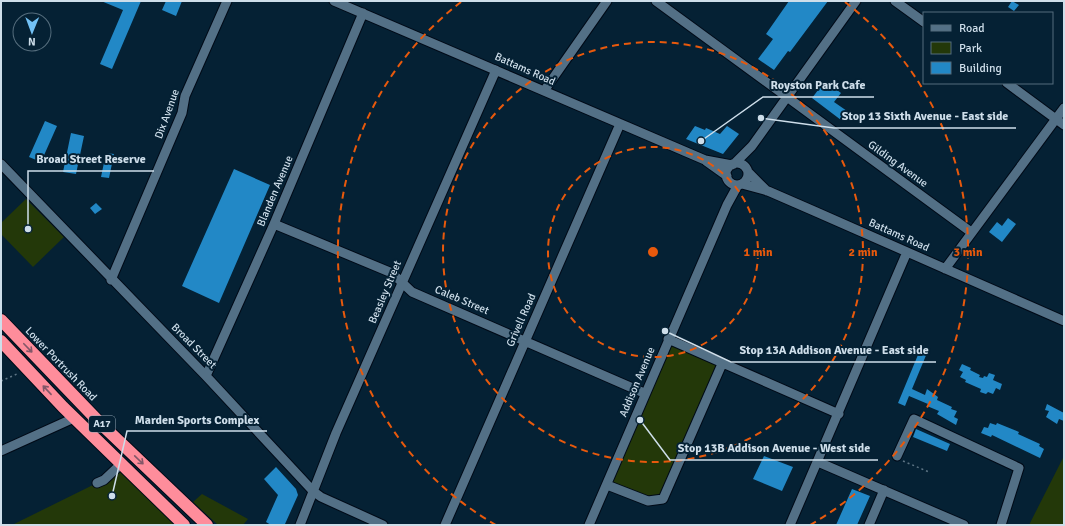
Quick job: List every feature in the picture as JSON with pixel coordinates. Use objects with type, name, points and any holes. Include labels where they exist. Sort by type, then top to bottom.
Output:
[{"type":"highway","name":"Lower Portrush Road","points":[[1,320],[100,423],[207,525]]},
{"type":"highway","name":"A17","points":[[1,341],[74,418],[184,525]]},
{"type":"highway","points":[[70,392],[74,418],[100,423]]},
{"type":"street","name":"Dix Avenue","points":[[111,280],[182,113],[185,96],[227,1]]},
{"type":"street","name":"Battams Road","points":[[334,1],[705,160],[734,182],[768,192],[1064,321]]},
{"type":"street","points":[[544,91],[608,1]]},
{"type":"street","name":"Gilding Avenue","points":[[656,1],[972,232]]},
{"type":"street","points":[[752,146],[727,170],[734,182],[747,178],[746,160],[752,146],[786,96],[856,1]]},
{"type":"street","points":[[895,1],[923,21]]},
{"type":"street","name":"Blanden Avenue","points":[[206,376],[274,224],[363,13]]},
{"type":"street","name":"Beasley Street","points":[[300,525],[336,433],[496,70]]},
{"type":"street","points":[[1008,84],[1060,122]]},
{"type":"street","points":[[945,269],[972,232],[1060,122],[1064,108]]},
{"type":"street","name":"Grivell Road","points":[[445,525],[620,124]]},
{"type":"street","name":"Battams Road","points":[[705,160],[733,164]]},
{"type":"street","name":"Broad Street","points":[[1,164],[111,280],[206,376],[313,491],[321,497],[373,523],[383,525]]},
{"type":"street","points":[[733,164],[742,165],[747,170]]},
{"type":"street","name":"Battams Road","points":[[747,170],[768,192]]},
{"type":"street","name":"Addison Avenue","points":[[589,525],[607,485],[644,393],[727,205],[734,182]]},
{"type":"street","name":"Caleb Street","points":[[274,224],[392,273],[412,292],[644,393]]},
{"type":"street","points":[[790,525],[839,414],[907,252]]},
{"type":"street","points":[[668,339],[722,364],[839,414]]},
{"type":"street","points":[[607,485],[648,501],[663,499],[722,364]]},
{"type":"street","points":[[1,451],[74,418]]},
{"type":"street","points":[[898,458],[914,419],[1019,468],[1001,525]]},
{"type":"street","points":[[818,462],[964,525]]},
{"type":"street","points":[[97,483],[104,480],[121,464]]},
{"type":"street","points":[[869,525],[884,490]]},
{"type":"path","points":[[1,381],[17,374]]},
{"type":"path","points":[[898,458],[929,472]]},
{"type":"green space","points":[[26,199],[64,237],[33,267],[1,234],[1,223]]},
{"type":"green space","points":[[668,339],[722,364],[663,499],[656,501],[607,485]]},
{"type":"green space","points":[[1064,456],[1064,525],[1029,525]]},
{"type":"green space","points":[[121,464],[184,525],[12,525],[97,483]]},
{"type":"green space","points":[[202,494],[248,519],[243,525],[218,525],[193,502]]},
{"type":"building","points":[[101,1],[141,1],[112,69],[100,64],[123,10]]},
{"type":"building","points":[[166,1],[182,1],[176,16],[162,10]]},
{"type":"building","points":[[789,1],[828,1],[790,52],[788,51],[774,70],[758,59],[773,39],[766,34]]},
{"type":"building","points":[[1012,1],[1019,5],[1014,11],[1008,7]]},
{"type":"building","points":[[825,81],[841,93],[834,102],[847,111],[841,120],[812,98]]},
{"type":"building","points":[[45,121],[57,126],[41,162],[29,157]]},
{"type":"building","points":[[695,126],[705,130],[706,128],[720,134],[727,126],[739,134],[723,154],[686,139]]},
{"type":"building","points":[[71,133],[84,136],[76,174],[63,172]]},
{"type":"building","points":[[106,153],[114,154],[109,178],[101,177]]},
{"type":"building","points":[[234,169],[270,185],[219,303],[182,286]]},
{"type":"building","points":[[96,203],[102,209],[95,214],[90,208]]},
{"type":"building","points":[[1008,218],[1016,224],[1002,242],[989,232],[997,222],[1002,226]]},
{"type":"building","points":[[920,350],[927,353],[912,389],[925,395],[927,389],[938,397],[937,400],[957,411],[954,417],[958,419],[956,425],[937,414],[939,411],[927,406],[928,404],[909,396],[905,406],[898,403]]},
{"type":"building","points":[[962,364],[971,368],[970,370],[980,375],[979,377],[987,377],[989,373],[995,375],[993,380],[1002,384],[1000,390],[996,388],[993,394],[988,392],[986,394],[980,392],[981,389],[965,382],[966,380],[960,377],[963,372],[959,370]]},
{"type":"building","points":[[1047,404],[1064,413],[1064,421],[1059,419],[1057,424],[1046,417],[1049,411],[1045,410]]},
{"type":"building","points":[[990,423],[996,425],[997,423],[1019,432],[1018,434],[1040,444],[1039,446],[1044,449],[1040,458],[992,435],[991,437],[981,433],[984,427],[988,428]]},
{"type":"building","points":[[916,429],[950,444],[947,451],[913,437]]},
{"type":"building","points":[[764,456],[793,467],[782,491],[753,479]]},
{"type":"building","points":[[276,467],[296,489],[298,495],[285,524],[282,525],[271,525],[266,522],[278,495],[264,479]]},
{"type":"building","points":[[852,489],[870,496],[857,525],[836,525]]},
{"type":"place","name":"Stop 13 Sixth Avenue - East side","points":[[761,118]]},
{"type":"place","name":"Royston Park Cafe","points":[[701,141]]},
{"type":"place","name":"Broad Street Reserve","points":[[28,229]]},
{"type":"place","name":"Stop 13A Addison Avenue - East side","points":[[665,331]]},
{"type":"place","name":"Stop 13B Addison Avenue - West side","points":[[640,420]]},
{"type":"place","name":"Marden Sports Complex","points":[[112,496]]}]
